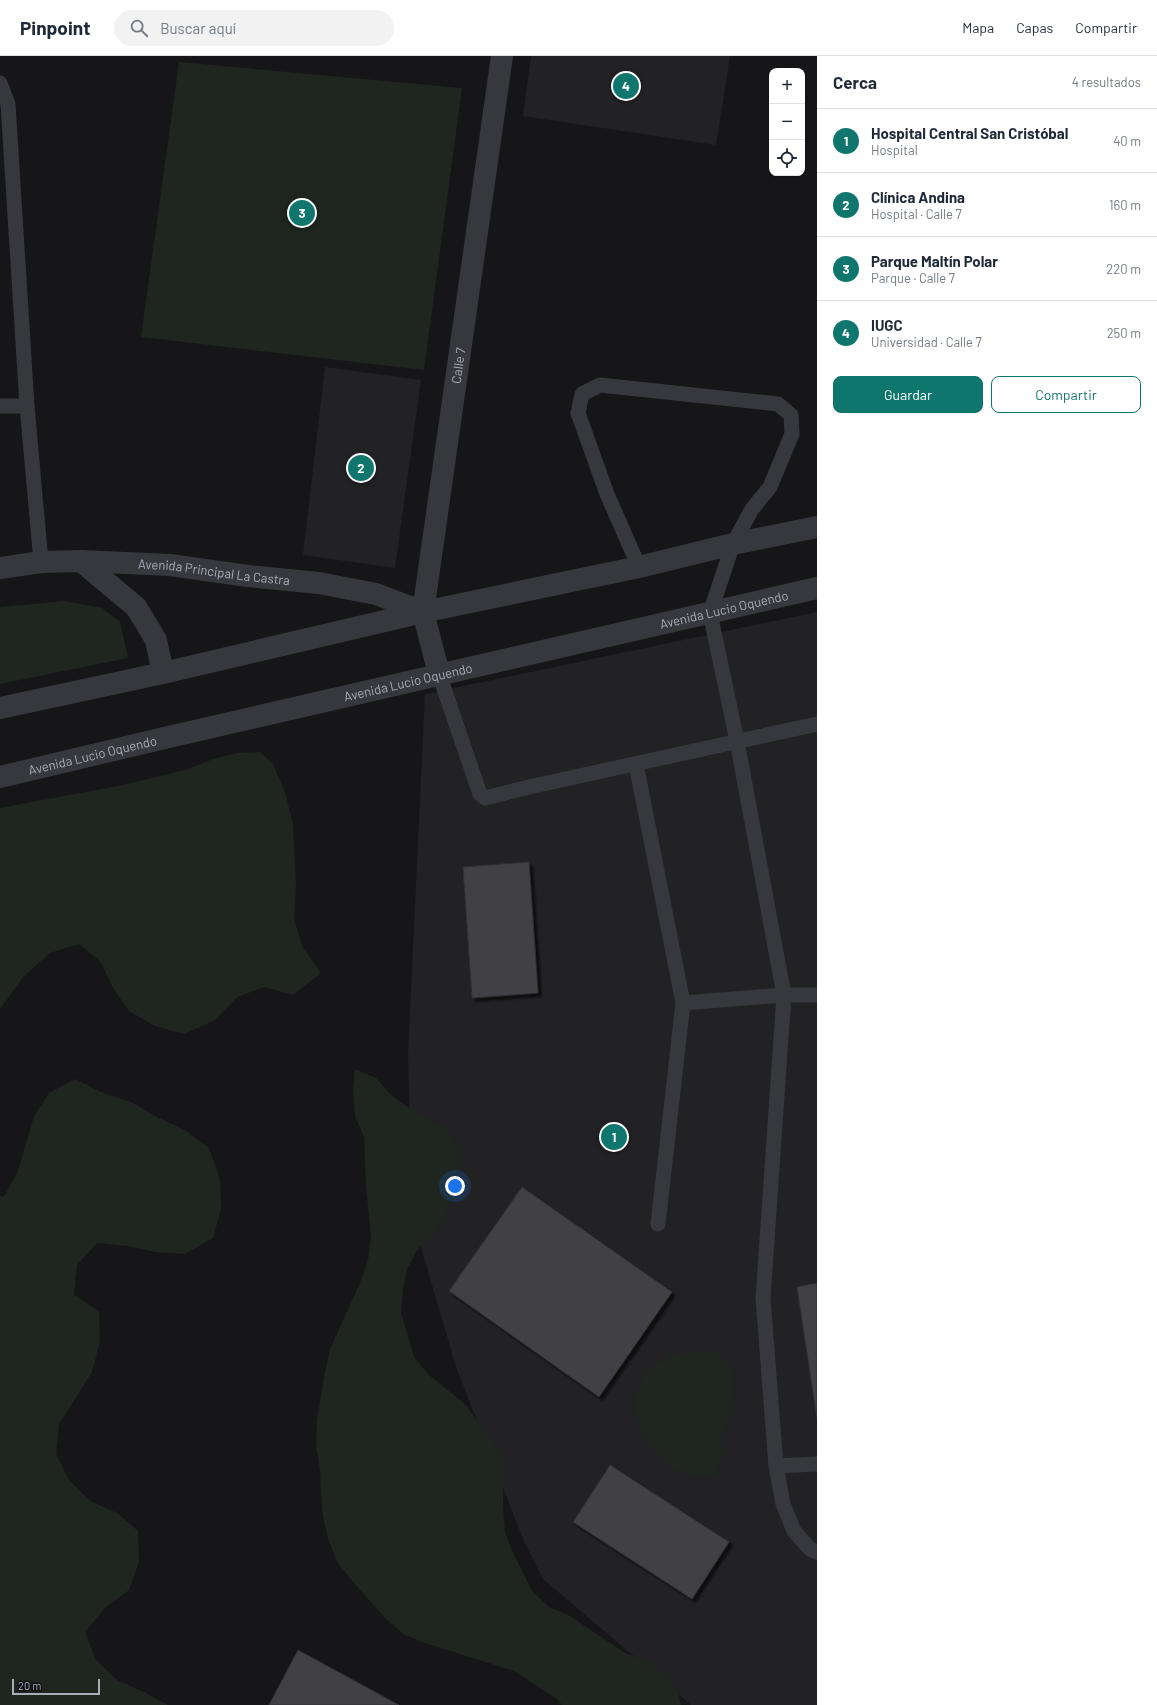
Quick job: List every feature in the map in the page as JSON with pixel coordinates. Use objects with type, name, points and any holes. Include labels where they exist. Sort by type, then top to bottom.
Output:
[{"type":"street","name":"Calle 7","points":[[439,674],[423,612],[502,56]]},
{"type":"street","points":[[0,708],[423,612],[639,567],[733,544],[817,527]]},
{"type":"street","name":"Avenida Principal La Castra","points":[[0,568],[41,562],[81,561],[170,565],[248,576],[319,582],[376,594],[423,612]]},
{"type":"street","points":[[81,561],[136,607],[156,640],[163,672]]},
{"type":"street","name":"Avenida Lucio Oquendo","points":[[0,778],[439,674],[817,588]]},
{"type":"lane","points":[[0,83],[8,104],[27,406],[41,562]]},
{"type":"lane","points":[[639,567],[607,494],[578,413],[582,394],[600,385],[778,404],[791,415],[792,434],[770,487],[752,509],[733,544],[710,613],[737,741],[784,995],[763,1298],[776,1466],[783,1504],[794,1531],[810,1549],[817,1552]]},
{"type":"lane","points":[[0,406],[27,406]]},
{"type":"lane","points":[[439,674],[480,794],[486,798],[817,724]]},
{"type":"lane","points":[[636,764],[683,1003],[658,1224]]},
{"type":"lane","points":[[683,1003],[784,995],[817,995]]},
{"type":"lane","points":[[776,1466],[817,1464]]},
{"type":"shaded area","points":[[531,56],[730,56],[716,145],[523,116]]},
{"type":"shaded area","points":[[179,62],[462,88],[424,370],[141,337]]},
{"type":"shaded area","points":[[325,367],[421,380],[395,568],[303,555]]},
{"type":"shaded area","points":[[64,601],[102,608],[120,622],[128,658],[0,684],[0,607]]},
{"type":"shaded area","points":[[817,612],[817,1705],[691,1705],[543,1579],[523,1539],[456,1367],[413,1220],[408,1054],[425,694]]},
{"type":"shaded area","points":[[260,752],[273,764],[285,792],[293,824],[296,887],[294,919],[303,948],[321,973],[293,995],[264,987],[237,997],[215,1020],[184,1034],[155,1026],[129,1011],[113,988],[101,962],[79,944],[50,953],[23,977],[0,1009],[0,808],[123,785],[185,770],[213,759],[238,753]]},
{"type":"shaded area","points":[[355,1069],[376,1078],[391,1095],[409,1108],[448,1131],[459,1151],[458,1173],[454,1197],[434,1234],[418,1249],[407,1269],[401,1313],[414,1357],[429,1375],[465,1404],[503,1459],[503,1508],[505,1532],[513,1553],[532,1591],[549,1607],[570,1616],[625,1653],[645,1661],[664,1674],[678,1691],[681,1705],[562,1705],[557,1699],[514,1671],[425,1643],[403,1634],[385,1618],[338,1563],[329,1542],[323,1517],[320,1470],[316,1445],[317,1420],[330,1349],[360,1283],[368,1260],[371,1236],[366,1186],[364,1137],[355,1116],[353,1091]]},
{"type":"shaded area","points":[[75,1079],[103,1093],[131,1102],[157,1117],[185,1130],[209,1148],[220,1179],[221,1209],[213,1238],[185,1254],[155,1252],[127,1246],[97,1243],[77,1265],[74,1295],[99,1311],[100,1341],[92,1372],[59,1424],[56,1454],[69,1480],[90,1501],[117,1513],[138,1531],[139,1562],[129,1590],[105,1608],[85,1632],[96,1660],[117,1680],[168,1705],[0,1705],[0,1196],[4,1197],[18,1171],[34,1116],[49,1093]]},
{"type":"shaded area","points":[[695,1351],[717,1351],[733,1370],[729,1412],[722,1435],[723,1456],[713,1475],[692,1476],[672,1469],[642,1435],[636,1413],[637,1391],[649,1369],[672,1355]]},
{"type":"building","points":[[529,862],[538,993],[472,998],[463,867]]},
{"type":"building","points":[[522,1187],[672,1292],[599,1397],[449,1291]]},
{"type":"building","points":[[817,1283],[817,1419],[797,1287]]},
{"type":"building","points":[[610,1465],[729,1542],[692,1599],[573,1522]]},
{"type":"building","points":[[298,1650],[399,1705],[269,1705]]},
{"type":"place","name":"IUGC","points":[[626,86]]},
{"type":"place","name":"Parque Maltín Polar","points":[[302,213]]},
{"type":"place","name":"Clínica Andina","points":[[361,468]]},
{"type":"place","name":"Hospital Central San Cristóbal","points":[[614,1137]]}]
